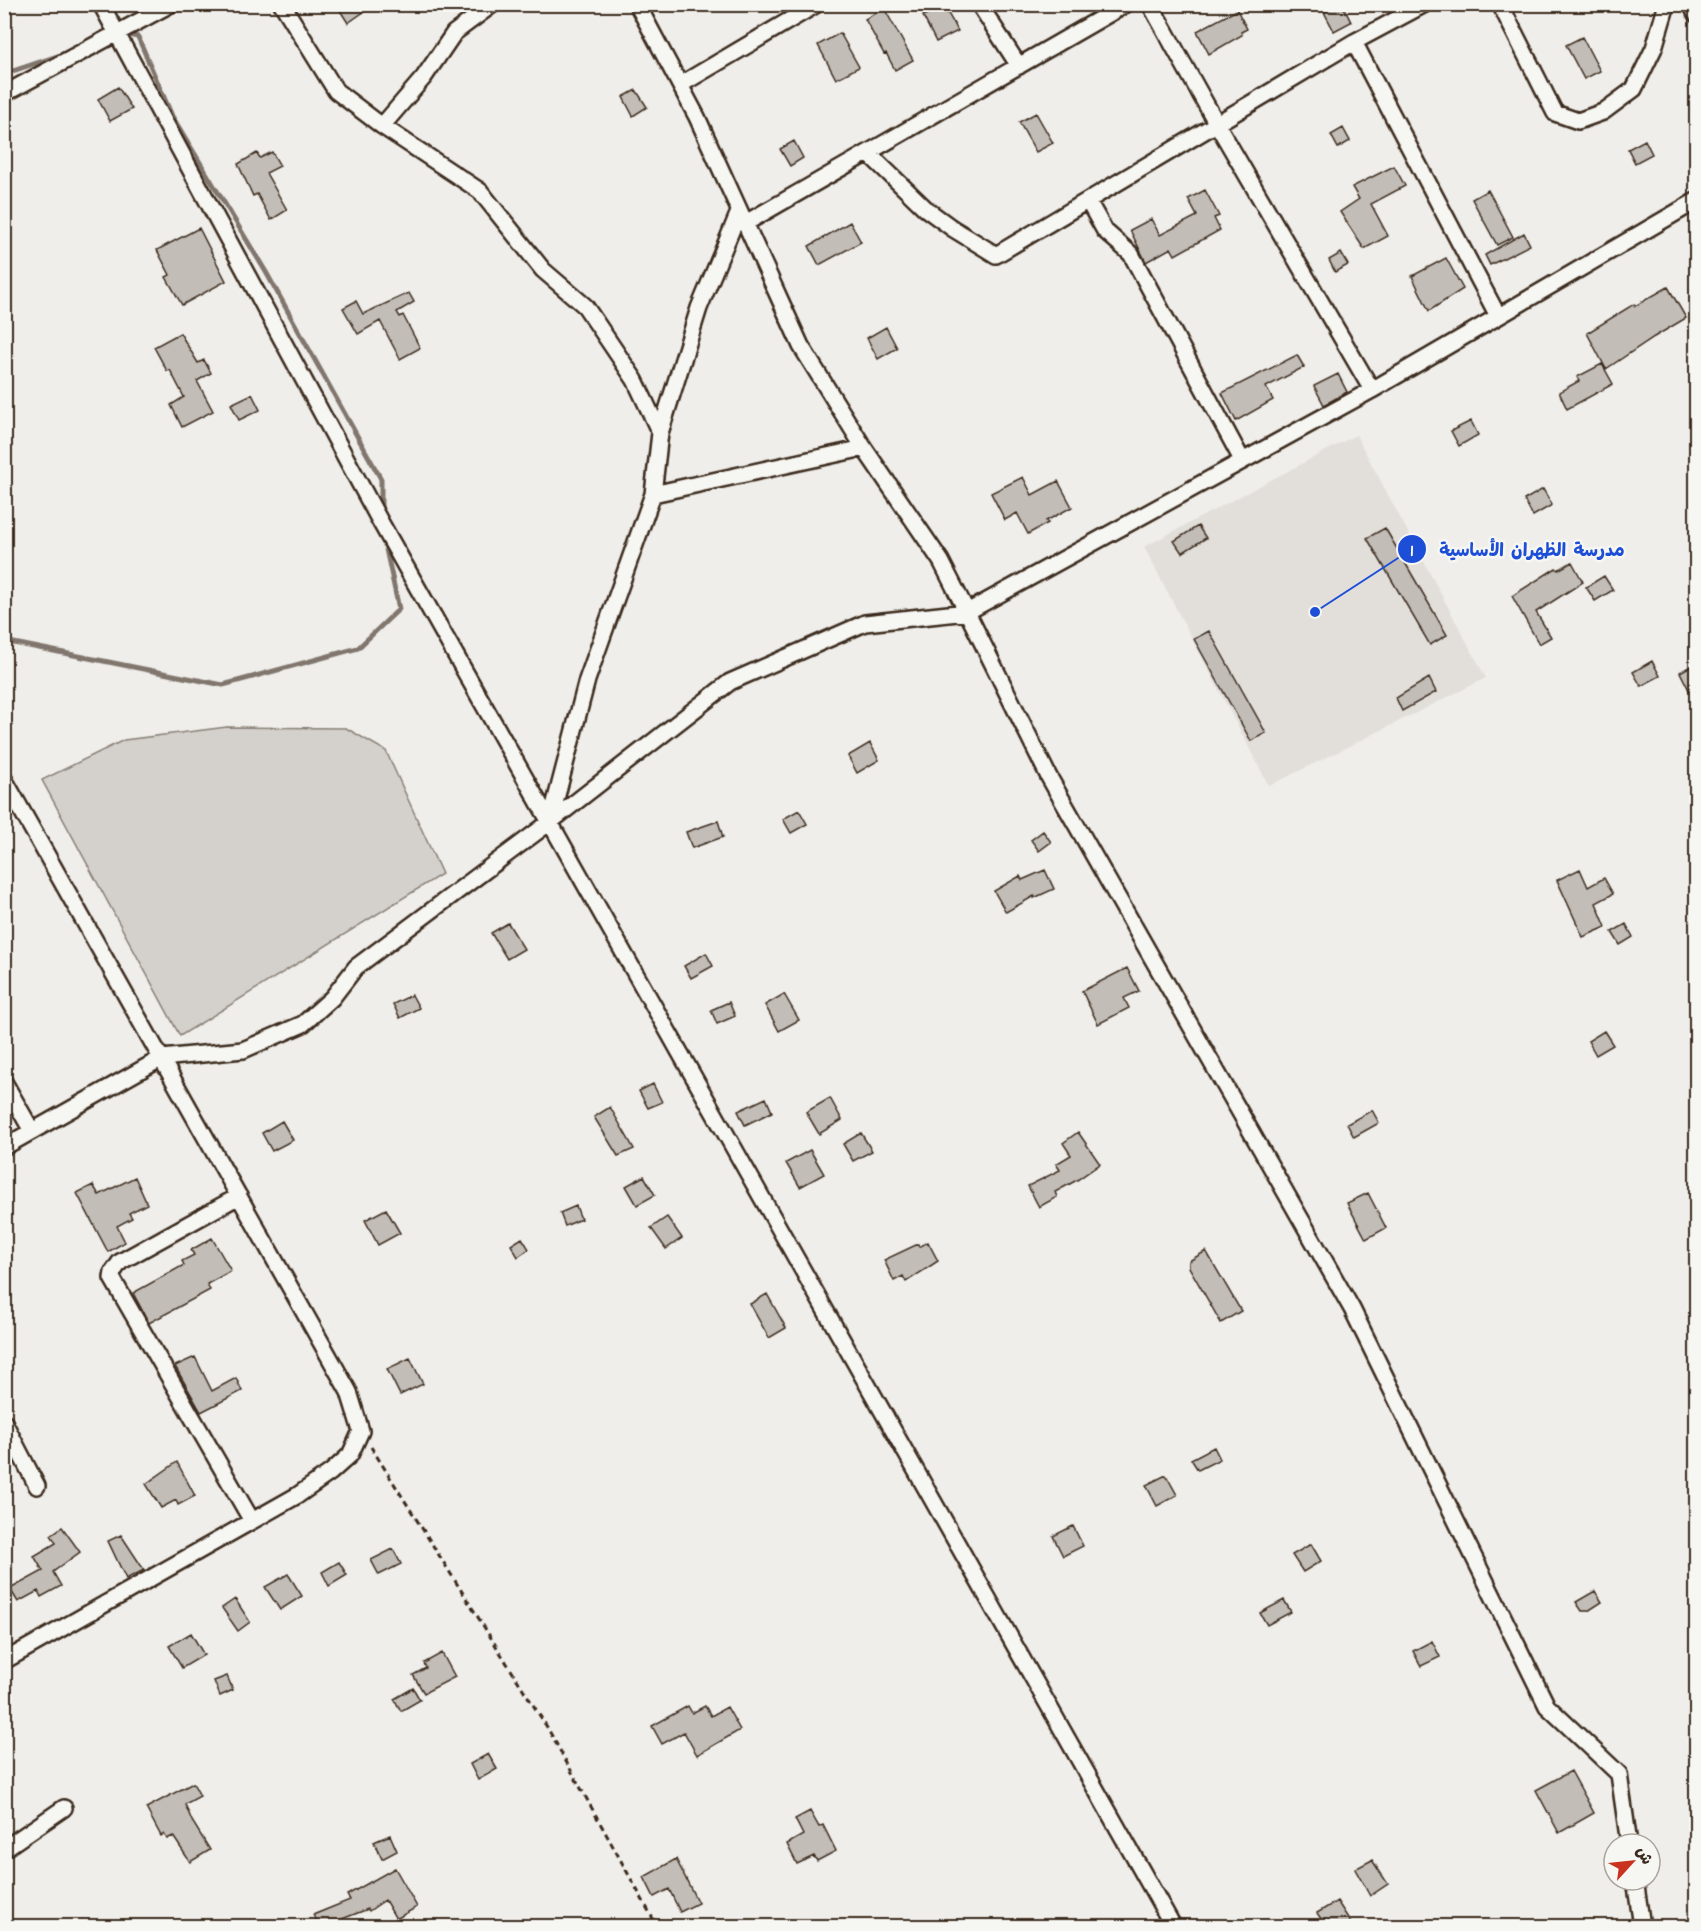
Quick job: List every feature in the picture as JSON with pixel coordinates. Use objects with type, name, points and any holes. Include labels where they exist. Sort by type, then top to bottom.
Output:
[{"type":"street","points":[[101,4],[381,523],[1173,1926]]},
{"type":"street","points":[[4,94],[171,4]]},
{"type":"street","points":[[282,4],[336,91],[382,126],[480,191],[543,270],[585,306],[635,380],[660,433]]},
{"type":"street","points":[[382,126],[424,77],[454,33],[493,4]]},
{"type":"street","points":[[637,4],[697,117],[801,346],[864,448],[941,561],[1049,777],[1352,1309],[1547,1706],[1619,1774],[1627,1832]]},
{"type":"street","points":[[680,85],[818,4]]},
{"type":"street","points":[[979,4],[1020,66]]},
{"type":"street","points":[[550,822],[587,680],[653,494],[660,433],[699,308],[742,218],[868,153],[1126,4]]},
{"type":"street","points":[[1150,4],[1372,390]]},
{"type":"street","points":[[868,153],[926,209],[996,255],[1354,42],[1425,4]]},
{"type":"street","points":[[1500,4],[1555,112],[1578,121],[1603,112],[1634,89],[1654,48],[1667,4]]},
{"type":"street","points":[[1691,4],[1696,14]]},
{"type":"street","points":[[1354,42],[1498,316]]},
{"type":"street","points":[[1088,201],[1105,231],[1131,254],[1242,460]]},
{"type":"street","points":[[4,1147],[162,1058],[243,1050],[303,1024],[332,998],[356,967],[550,822],[730,682],[865,623],[967,612],[1372,390],[1696,201]]},
{"type":"street","points":[[653,494],[864,448]]},
{"type":"street","points":[[4,1661],[297,1495],[331,1472],[350,1455],[361,1431],[349,1392],[162,1058],[7,789]]},
{"type":"street","points":[[4,1082],[32,1131]]},
{"type":"street","points":[[239,1196],[120,1262],[112,1278],[252,1521]]},
{"type":"street","points":[[4,1422],[37,1486]]},
{"type":"street","points":[[4,1849],[64,1808]]},
{"type":"street","points":[[1637,1892],[1642,1926]]},
{"type":"path","points":[[361,1431],[547,1727],[657,1926]]},
{"type":"shaded area","points":[[1356,435],[1486,678],[1269,786],[1144,547]]},
{"type":"shaded area","points":[[227,727],[346,728],[386,751],[442,874],[180,1036],[42,780],[124,740]]},
{"type":"building","points":[[336,4],[375,4],[348,23]]},
{"type":"building","points":[[1342,4],[1351,22],[1334,31],[1324,12]]},
{"type":"building","points":[[939,7],[943,12],[946,10],[958,31],[936,42],[923,16]]},
{"type":"building","points":[[884,8],[913,60],[895,70],[865,19]]},
{"type":"building","points":[[1237,10],[1247,29],[1241,32],[1242,35],[1209,54],[1197,31]]},
{"type":"building","points":[[840,33],[859,67],[836,79],[818,45]]},
{"type":"building","points":[[1582,37],[1600,71],[1584,79],[1566,45]]},
{"type":"building","points":[[118,87],[132,109],[110,121],[98,99]]},
{"type":"building","points":[[636,90],[647,107],[633,116],[623,97]]},
{"type":"building","points":[[1036,113],[1053,143],[1036,152],[1019,122]]},
{"type":"building","points":[[1343,128],[1350,141],[1338,148],[1331,135]]},
{"type":"building","points":[[1645,140],[1652,154],[1635,163],[1628,149]]},
{"type":"building","points":[[794,141],[803,158],[790,166],[780,149]]},
{"type":"building","points":[[272,152],[280,166],[266,173],[287,210],[271,220],[257,194],[253,196],[238,164],[257,153],[260,158]]},
{"type":"building","points":[[1394,166],[1405,186],[1371,204],[1388,236],[1364,249],[1340,212],[1359,199],[1352,187]]},
{"type":"building","points":[[1205,190],[1219,216],[1214,218],[1220,230],[1175,255],[1171,248],[1146,262],[1130,230],[1151,219],[1160,235],[1197,216],[1188,199]]},
{"type":"building","points":[[1488,190],[1513,237],[1497,245],[1472,199]]},
{"type":"building","points":[[850,222],[861,242],[819,265],[809,246]]},
{"type":"building","points":[[199,228],[226,281],[182,305],[166,277],[170,275],[157,250]]},
{"type":"building","points":[[1524,233],[1530,245],[1490,265],[1485,255]]},
{"type":"building","points":[[1341,253],[1348,265],[1335,272],[1329,260]]},
{"type":"building","points":[[1446,258],[1463,289],[1429,311],[1412,276]]},
{"type":"building","points":[[1668,287],[1686,318],[1606,369],[1587,333],[1634,304],[1635,306]]},
{"type":"building","points":[[409,293],[414,302],[397,312],[400,317],[403,315],[420,348],[400,359],[380,321],[358,334],[343,308],[356,301],[363,314]]},
{"type":"building","points":[[886,327],[897,348],[878,359],[867,338]]},
{"type":"building","points":[[180,333],[198,363],[204,360],[211,373],[197,381],[213,411],[182,427],[171,405],[184,397],[170,370],[167,371],[154,347]]},
{"type":"building","points":[[1297,355],[1304,367],[1266,387],[1273,400],[1236,421],[1222,393]]},
{"type":"building","points":[[1602,364],[1613,384],[1567,409],[1559,392],[1579,381],[1577,377]]},
{"type":"building","points":[[1338,374],[1347,392],[1324,405],[1314,386]]},
{"type":"building","points":[[252,394],[260,410],[239,420],[231,404]]},
{"type":"building","points":[[1471,421],[1478,435],[1459,446],[1451,431]]},
{"type":"building","points":[[1023,477],[1032,495],[1058,481],[1072,507],[1028,534],[1017,513],[1005,520],[991,493]]},
{"type":"building","points":[[1543,489],[1552,505],[1533,516],[1524,500]]},
{"type":"building","points":[[1198,526],[1206,538],[1182,553],[1174,541]]},
{"type":"building","points":[[1385,528],[1447,635],[1430,645],[1367,538]]},
{"type":"building","points":[[1572,562],[1583,582],[1536,612],[1551,637],[1539,644],[1512,596],[1556,568],[1558,570]]},
{"type":"building","points":[[1604,576],[1613,590],[1595,601],[1586,587]]},
{"type":"building","points":[[1209,631],[1266,733],[1251,741],[1194,639]]},
{"type":"building","points":[[1652,661],[1660,676],[1641,686],[1633,672]]},
{"type":"building","points":[[1696,663],[1696,704],[1680,672]]},
{"type":"building","points":[[1429,678],[1436,692],[1402,711],[1396,698]]},
{"type":"building","points":[[870,743],[879,760],[857,773],[848,756]]},
{"type":"building","points":[[799,810],[807,824],[791,833],[783,819]]},
{"type":"building","points":[[718,821],[723,837],[692,848],[686,832]]},
{"type":"building","points":[[1043,831],[1051,842],[1039,851],[1031,840]]},
{"type":"building","points":[[1580,869],[1588,887],[1604,878],[1613,894],[1596,903],[1606,927],[1583,937],[1557,880]]},
{"type":"building","points":[[1045,870],[1054,889],[1034,898],[1034,896],[1006,912],[994,891],[1020,876],[1022,880]]},
{"type":"building","points":[[508,923],[524,949],[507,959],[491,933]]},
{"type":"building","points":[[1626,924],[1633,937],[1620,945],[1612,932]]},
{"type":"building","points":[[706,953],[713,966],[691,978],[684,966]]},
{"type":"building","points":[[1127,968],[1139,991],[1124,998],[1129,1008],[1098,1024],[1082,991]]},
{"type":"building","points":[[784,994],[799,1020],[779,1031],[765,1005]]},
{"type":"building","points":[[412,995],[419,1008],[400,1018],[393,1004]]},
{"type":"building","points":[[729,1002],[735,1016],[717,1024],[711,1010]]},
{"type":"building","points":[[1604,1031],[1613,1045],[1596,1055],[1588,1041]]},
{"type":"building","points":[[653,1084],[662,1102],[648,1108],[639,1091]]},
{"type":"building","points":[[766,1098],[772,1112],[745,1125],[738,1111]]},
{"type":"building","points":[[830,1098],[842,1120],[819,1134],[806,1112]]},
{"type":"building","points":[[610,1107],[634,1149],[618,1156],[594,1117]]},
{"type":"building","points":[[1372,1110],[1379,1123],[1354,1137],[1347,1124]]},
{"type":"building","points":[[282,1121],[293,1140],[272,1151],[262,1133]]},
{"type":"building","points":[[1078,1132],[1100,1164],[1055,1192],[1057,1197],[1039,1207],[1028,1186],[1060,1170],[1056,1164],[1071,1155],[1063,1143]]},
{"type":"building","points":[[861,1133],[872,1151],[853,1161],[843,1144]]},
{"type":"building","points":[[810,1150],[824,1174],[800,1187],[786,1163]]},
{"type":"building","points":[[644,1176],[655,1195],[637,1205],[626,1186]]},
{"type":"building","points":[[135,1177],[147,1204],[129,1213],[132,1218],[117,1226],[125,1242],[108,1252],[77,1193],[93,1185],[99,1195]]},
{"type":"building","points":[[1368,1193],[1386,1228],[1366,1239],[1347,1203]]},
{"type":"building","points":[[576,1206],[581,1219],[565,1226],[560,1213]]},
{"type":"building","points":[[386,1209],[400,1233],[378,1245],[365,1220]]},
{"type":"building","points":[[667,1217],[682,1238],[666,1249],[651,1228]]},
{"type":"building","points":[[212,1238],[231,1271],[207,1284],[210,1290],[149,1323],[133,1293],[184,1265],[182,1261],[194,1255],[191,1250]]},
{"type":"building","points":[[522,1238],[529,1249],[518,1257],[511,1245]]},
{"type":"building","points":[[928,1242],[938,1261],[906,1282],[903,1276],[894,1281],[884,1260],[918,1244],[919,1247]]},
{"type":"building","points":[[1206,1251],[1241,1311],[1221,1323],[1189,1267],[1189,1261]]},
{"type":"building","points":[[767,1294],[786,1328],[769,1338],[750,1304]]},
{"type":"building","points":[[195,1357],[212,1391],[236,1378],[242,1391],[201,1412],[175,1366]]},
{"type":"building","points":[[410,1358],[423,1384],[400,1395],[387,1369]]},
{"type":"building","points":[[1214,1447],[1220,1459],[1198,1470],[1191,1459]]},
{"type":"building","points":[[177,1462],[195,1496],[178,1505],[176,1500],[161,1508],[146,1484]]},
{"type":"building","points":[[1166,1475],[1177,1495],[1157,1506],[1146,1485]]},
{"type":"building","points":[[1073,1526],[1083,1546],[1063,1556],[1053,1536]]},
{"type":"building","points":[[62,1527],[80,1552],[53,1572],[61,1586],[41,1597],[38,1591],[18,1602],[10,1589],[43,1571],[34,1556],[56,1543],[51,1535]]},
{"type":"building","points":[[121,1535],[144,1570],[126,1579],[108,1541]]},
{"type":"building","points":[[1311,1544],[1321,1561],[1303,1572],[1292,1555]]},
{"type":"building","points":[[393,1549],[401,1564],[379,1575],[371,1560]]},
{"type":"building","points":[[339,1562],[347,1575],[329,1586],[322,1572]]},
{"type":"building","points":[[288,1574],[302,1596],[280,1610],[265,1587]]},
{"type":"building","points":[[1595,1591],[1602,1602],[1588,1611],[1582,1611],[1576,1602]]},
{"type":"building","points":[[235,1599],[250,1622],[238,1631],[222,1608]]},
{"type":"building","points":[[1284,1600],[1291,1612],[1267,1625],[1260,1613]]},
{"type":"building","points":[[191,1633],[204,1655],[182,1668],[169,1646]]},
{"type":"building","points":[[1432,1641],[1440,1657],[1421,1666],[1413,1651]]},
{"type":"building","points":[[442,1653],[455,1677],[424,1693],[413,1675],[426,1668],[424,1663]]},
{"type":"building","points":[[227,1676],[233,1690],[220,1696],[214,1681]]},
{"type":"building","points":[[413,1688],[420,1700],[401,1711],[394,1699]]},
{"type":"building","points":[[688,1706],[692,1713],[705,1706],[711,1716],[727,1707],[740,1730],[697,1755],[684,1732],[662,1744],[652,1726]]},
{"type":"building","points":[[488,1754],[497,1769],[478,1780],[470,1764]]},
{"type":"building","points":[[1571,1771],[1594,1813],[1559,1833],[1536,1790]]},
{"type":"building","points":[[193,1783],[200,1796],[185,1804],[192,1821],[210,1850],[190,1862],[173,1836],[167,1839],[164,1834],[161,1836],[146,1808]]},
{"type":"building","points":[[810,1811],[819,1827],[823,1825],[836,1851],[817,1861],[814,1856],[797,1864],[787,1844],[803,1835],[795,1819]]},
{"type":"building","points":[[390,1835],[397,1851],[382,1859],[374,1842]]},
{"type":"building","points":[[676,1859],[698,1903],[680,1912],[669,1889],[654,1897],[644,1877]]},
{"type":"building","points":[[1372,1860],[1388,1884],[1370,1896],[1355,1869]]},
{"type":"building","points":[[395,1868],[417,1907],[396,1919],[385,1900],[369,1911],[368,1909],[319,1926],[313,1915],[350,1900],[347,1895]]},
{"type":"building","points":[[1337,1901],[1353,1926],[1326,1926],[1317,1913]]},
{"type":"waterway","points":[[122,34],[138,37],[172,116],[266,272],[381,479],[381,513]]},
{"type":"waterway","points":[[4,74],[66,53]]},
{"type":"waterway","points":[[4,641],[223,685],[358,648],[399,609],[384,540]]},
{"type":"place","name":"مدرسة الظهران الأساسية","points":[[1315,612]]}]
